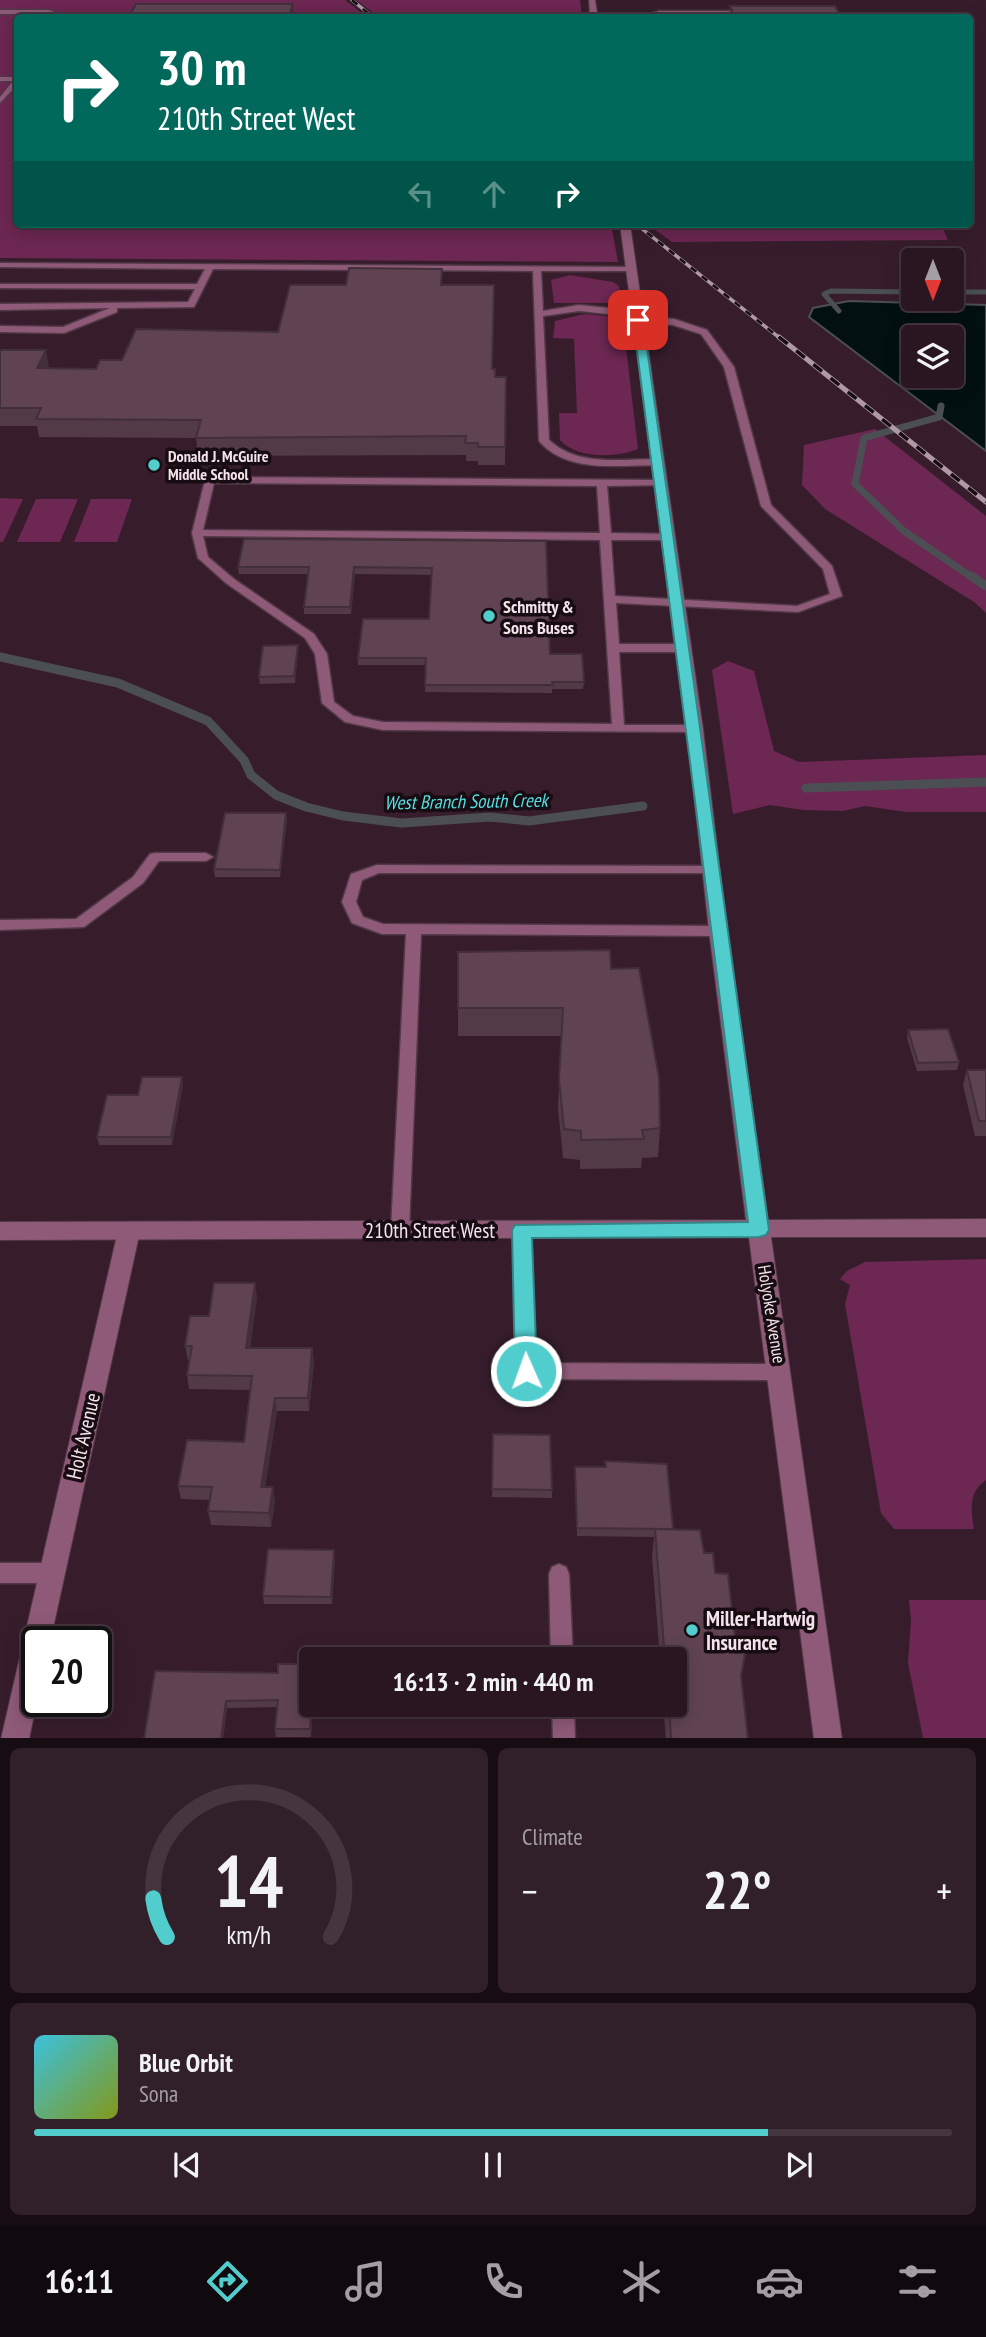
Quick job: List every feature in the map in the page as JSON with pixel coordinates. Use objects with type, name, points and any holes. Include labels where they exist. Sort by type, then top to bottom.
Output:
[{"type":"street","name":"Holyoke Avenue","points":[[626,228],[695,729],[718,931],[828,1738]]},
{"type":"street","name":"210th Street West","points":[[0,1230],[986,1228]]},
{"type":"street","name":"Holt Avenue","points":[[15,1738],[129,1231]]},
{"type":"lane","points":[[0,12],[56,14]]},
{"type":"lane","points":[[728,14],[761,13]]},
{"type":"lane","points":[[0,101],[14,83]]},
{"type":"lane","points":[[0,265],[631,269]]},
{"type":"lane","points":[[0,307],[191,305],[210,267]]},
{"type":"lane","points":[[537,268],[544,441],[551,450],[574,459],[658,462]]},
{"type":"lane","points":[[0,286],[201,287]]},
{"type":"lane","points":[[0,329],[64,330],[119,307]]},
{"type":"lane","points":[[539,314],[579,308],[674,322],[704,332],[729,367],[766,506],[828,568],[836,596],[798,609],[677,600],[611,599]]},
{"type":"lane","points":[[661,483],[210,480],[197,533],[203,558],[230,581],[310,636],[321,654],[328,703],[349,719],[383,726],[618,726],[695,729]]},
{"type":"lane","points":[[602,483],[618,726]]},
{"type":"lane","points":[[197,533],[669,537]]},
{"type":"lane","points":[[614,648],[684,648]]},
{"type":"lane","points":[[0,925],[79,924],[138,880],[155,857],[206,857]]},
{"type":"lane","points":[[712,870],[377,869],[356,877],[349,902],[357,919],[382,929],[718,931]]},
{"type":"lane","points":[[400,1230],[414,929]]},
{"type":"lane","points":[[522,1230],[526,1371],[780,1372]]},
{"type":"lane","points":[[0,1573],[52,1573]]},
{"type":"lane","points":[[559,1574],[562,1647]]},
{"type":"lane","points":[[563,1717],[564,1738]]},
{"type":"shaded area","points":[[0,0],[345,0],[363,14],[14,14],[14,228],[612,228],[618,262],[0,258]]},
{"type":"shaded area","points":[[356,0],[580,0],[582,14],[375,14]]},
{"type":"shaded area","points":[[653,228],[943,228],[948,240],[672,242]]},
{"type":"shaded area","points":[[570,275],[613,282],[619,286],[621,303],[554,303],[551,280]]},
{"type":"shaded area","points":[[849,301],[901,303],[901,312],[964,312],[964,304],[986,305],[986,451],[903,388],[964,388],[964,325],[901,325],[901,387],[809,317],[813,308]]},
{"type":"shaded area","points":[[584,314],[614,317],[623,322],[638,449],[619,454],[586,454],[560,440],[559,413],[577,413],[574,339],[553,338],[555,321]]},
{"type":"shaded area","points":[[875,429],[986,516],[986,613],[974,602],[825,509],[802,485],[804,445]]},
{"type":"shaded area","points":[[0,498],[23,499],[3,542],[0,542]]},
{"type":"shaded area","points":[[36,499],[78,499],[60,542],[17,542]]},
{"type":"shaded area","points":[[91,499],[132,499],[117,542],[74,542]]},
{"type":"shaded area","points":[[728,661],[754,671],[774,751],[799,762],[986,755],[986,812],[906,812],[865,806],[843,811],[803,810],[770,805],[733,814],[712,670]]},
{"type":"shaded area","points":[[986,1259],[986,1480],[974,1496],[974,1529],[894,1529],[881,1513],[845,1304],[850,1285],[840,1279],[847,1271],[865,1262]]},
{"type":"shaded area","points":[[909,1600],[986,1600],[986,1738],[923,1738],[908,1663],[911,1620]]},
{"type":"building","points":[[136,4],[293,4],[289,14],[130,14]]},
{"type":"building","points":[[730,6],[835,6],[839,14],[733,14]]},
{"type":"building","points":[[349,268],[442,269],[441,285],[494,285],[492,369],[495,369],[495,377],[506,377],[505,447],[478,447],[478,443],[465,443],[466,436],[196,438],[201,420],[36,419],[41,408],[0,408],[0,350],[46,350],[37,368],[96,369],[100,360],[122,360],[136,329],[278,332],[290,285],[346,285]]},
{"type":"building","name":"Schmitty & Sons Buses","points":[[244,539],[546,541],[550,654],[582,654],[584,682],[552,682],[553,685],[425,685],[426,658],[358,658],[363,619],[429,619],[432,568],[354,567],[350,607],[304,607],[309,567],[238,567]]},
{"type":"building","points":[[298,645],[294,676],[259,677],[263,646]]},
{"type":"building","points":[[225,813],[286,813],[280,870],[214,869]]},
{"type":"building","points":[[610,950],[611,969],[639,968],[659,1078],[660,1128],[642,1130],[644,1139],[581,1140],[581,1131],[564,1129],[559,1079],[563,1008],[458,1008],[458,952]]},
{"type":"building","points":[[948,1029],[959,1062],[918,1063],[908,1030]]},
{"type":"building","points":[[967,1070],[986,1070],[986,1121],[979,1121]]},
{"type":"building","points":[[142,1077],[182,1077],[171,1137],[97,1137],[107,1095],[138,1095]]},
{"type":"building","points":[[214,1283],[255,1283],[246,1348],[312,1348],[308,1398],[275,1398],[261,1487],[273,1487],[269,1513],[208,1511],[212,1487],[178,1486],[187,1440],[244,1442],[252,1376],[187,1375],[192,1346],[185,1346],[190,1316],[209,1316]]},
{"type":"building","points":[[493,1434],[550,1435],[552,1490],[492,1489]]},
{"type":"building","points":[[605,1461],[667,1464],[673,1529],[577,1528],[575,1467],[606,1467]]},
{"type":"building","name":"Miller-Hartwig Insurance","points":[[655,1529],[700,1530],[704,1553],[713,1553],[715,1573],[728,1574],[735,1638],[745,1655],[741,1676],[748,1738],[671,1738],[670,1717],[687,1717],[687,1647],[664,1647]]},
{"type":"building","points":[[268,1549],[334,1550],[331,1597],[263,1596]]},
{"type":"building","points":[[278,1664],[299,1664],[299,1717],[311,1717],[310,1729],[275,1729],[278,1700],[226,1701],[221,1738],[144,1738],[155,1671],[278,1673]]},
{"type":"waterway","name":"West Branch South Creek","points":[[839,311],[824,294],[831,291],[901,292]]},
{"type":"waterway","name":"West Branch South Creek","points":[[964,292],[986,292]]},
{"type":"waterway","name":"West Branch South Creek","points":[[941,406],[939,417],[864,438],[855,484],[904,531],[973,578]]},
{"type":"waterway","name":"West Branch South Creek","points":[[971,576],[986,586]]},
{"type":"waterway","name":"West Branch South Creek","points":[[0,657],[118,683],[208,721],[244,760],[251,775],[276,795],[306,807],[343,816],[402,823],[490,817],[529,821],[643,806]]},
{"type":"waterway","name":"West Branch South Creek","points":[[806,788],[986,782]]},
{"type":"railway","points":[[352,0],[369,14]]},
{"type":"railway","points":[[641,228],[781,339]]},
{"type":"railway","points":[[779,337],[986,502]]},
{"type":"place","name":"Donald J. McGuire Middle School","points":[[154,465]]},
{"type":"place","name":"Schmitty & Sons Buses","points":[[489,616]]},
{"type":"place","name":"Miller-Hartwig Insurance","points":[[692,1630]]},
{"type":"route","points":[[526,1371],[522,1230],[759,1230],[718,931],[695,729],[638,320]]}]
